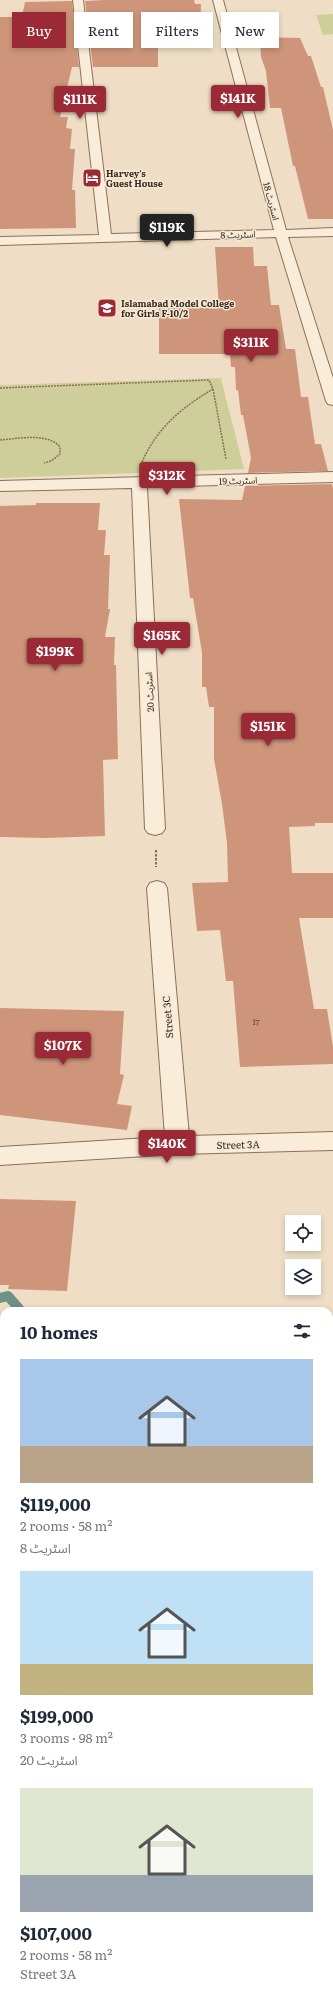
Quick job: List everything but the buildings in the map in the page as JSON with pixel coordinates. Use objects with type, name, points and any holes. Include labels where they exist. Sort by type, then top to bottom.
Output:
[{"type":"street","points":[[78,0],[105,238]]},
{"type":"street","name":"اسٹریٹ 18","points":[[218,0],[281,233],[333,401]]},
{"type":"street","name":"اسٹریٹ 8","points":[[0,241],[333,232]]},
{"type":"street","name":"اسٹریٹ 19","points":[[0,486],[139,484],[333,476]]},
{"type":"street","name":"اسٹریٹ 20","points":[[139,484],[156,829]]},
{"type":"street","name":"Street 3C","points":[[157,888],[178,1145]]},
{"type":"street","name":"Street 3A","points":[[0,1156],[178,1145],[333,1142]]},
{"type":"path","points":[[0,388],[209,380],[213,389],[226,461]]},
{"type":"path","points":[[139,484],[143,459],[147,447],[158,430],[179,411],[213,389]]},
{"type":"path","points":[[0,440],[38,438],[47,439],[59,445],[62,449],[61,454],[57,458],[41,463]]},
{"type":"path","points":[[156,829],[157,888]]},
{"type":"green space","points":[[333,14],[333,34],[323,35],[316,15]]},
{"type":"green space","points":[[223,378],[221,379],[244,469],[0,478],[0,385]]},
{"type":"waterway","points":[[0,1298],[8,1296],[18,1307]]},
{"type":"place","name":"Harvey's Guest House","points":[[92,178]]},
{"type":"place","name":"Islamabad Model College for Girls F-10/2","points":[[107,308]]}]
